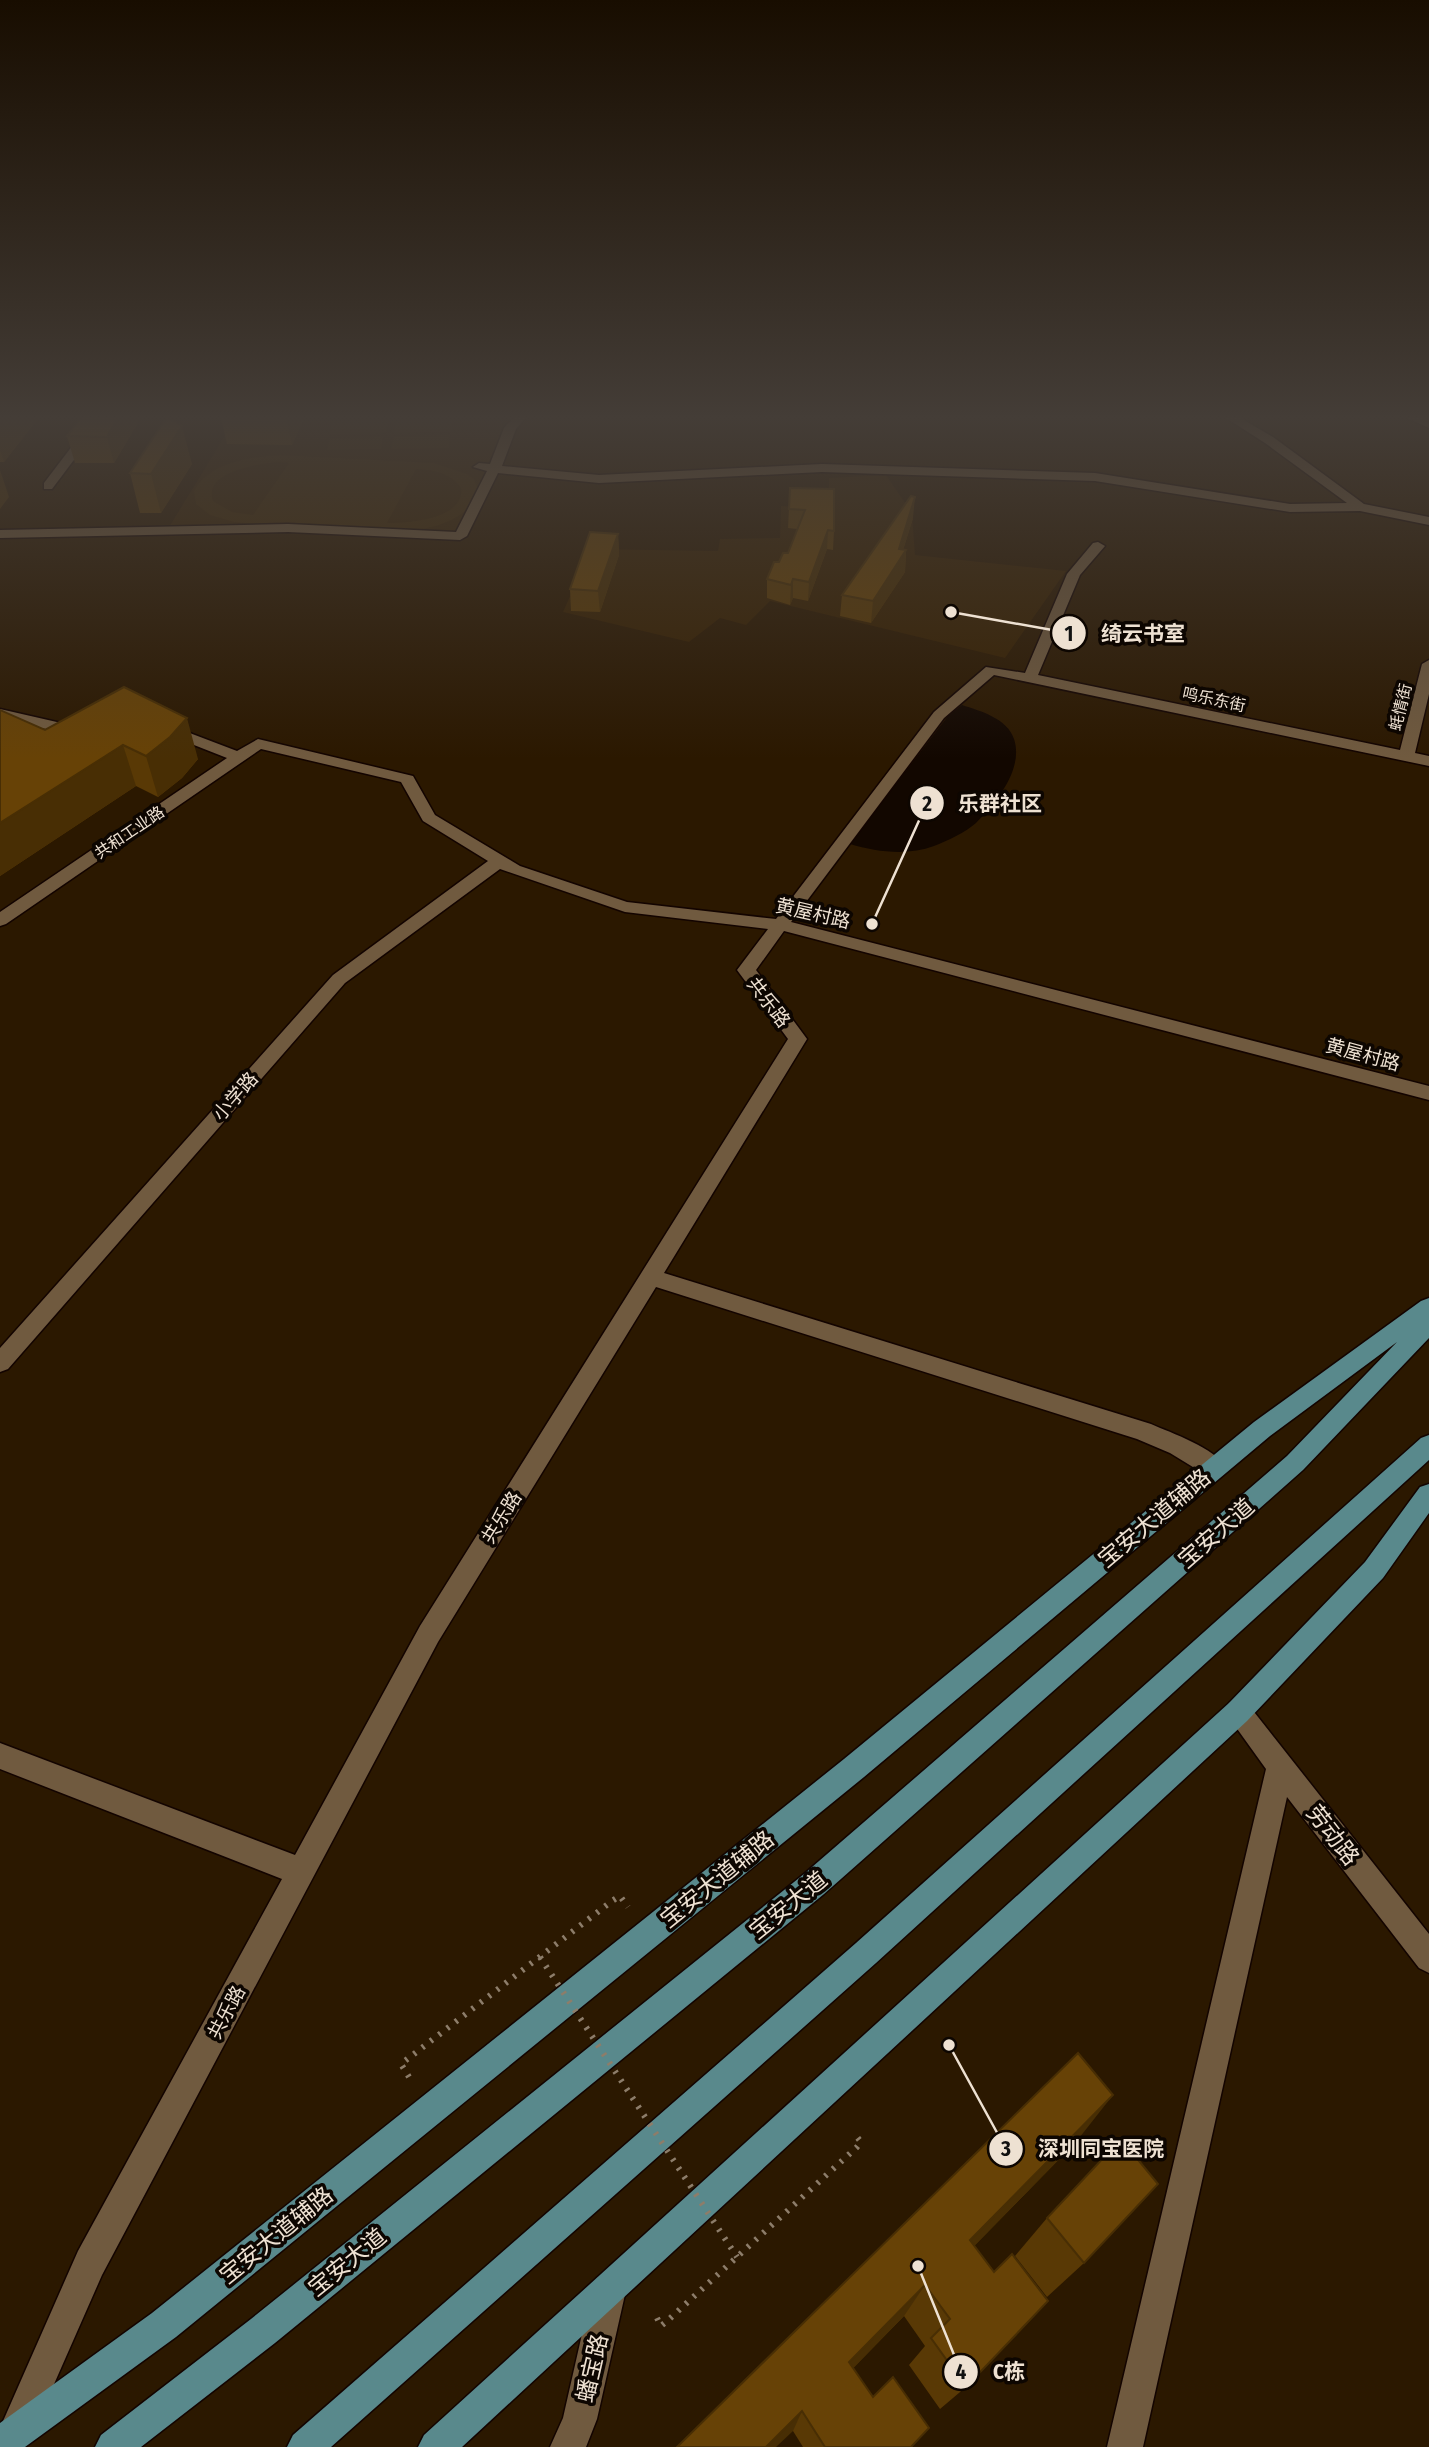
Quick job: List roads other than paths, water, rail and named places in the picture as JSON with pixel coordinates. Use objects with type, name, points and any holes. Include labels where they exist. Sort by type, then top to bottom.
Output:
[{"type":"main road","name":"宝安大道辅路","points":[[8,2438],[175,2317],[854,1768],[1262,1429],[1429,1307]]},
{"type":"main road","name":"宝安大道","points":[[113,2447],[263,2331],[814,1884],[1295,1463],[1429,1324]]},
{"type":"main road","points":[[305,2447],[866,1953],[1429,1445]]},
{"type":"main road","points":[[436,2447],[1238,1712],[1374,1570],[1429,1494]]},
{"type":"street","points":[[0,534],[183,530]]},
{"type":"street","points":[[335,530],[460,536],[463,530]]},
{"type":"street","points":[[1030,678],[1074,574],[1098,546]]},
{"type":"street","name":"蚝情街","points":[[1406,758],[1429,664]]},
{"type":"street","name":"鸣乐东街","points":[[991,670],[1429,761]]},
{"type":"street","name":"共乐路","points":[[8,2438],[90,2263],[429,1634],[798,1038],[746,970],[939,715],[991,670]]},
{"type":"street","points":[[0,714],[69,731],[98,725]]},
{"type":"street","points":[[151,724],[239,758]]},
{"type":"street","name":"黄屋村路","points":[[258,744],[407,779],[429,817],[514,870],[625,907],[781,925],[1429,1093]]},
{"type":"street","name":"共和工业路","points":[[0,920],[258,744]]},
{"type":"street","name":"小学路","points":[[0,1363],[339,979],[499,861]]},
{"type":"street","points":[[650,1277],[1143,1431],[1178,1446],[1214,1468]]},
{"type":"street","name":"劳动路","points":[[1238,1712],[1429,1958]]},
{"type":"street","points":[[0,1756],[300,1872]]},
{"type":"street","points":[[1125,2447],[1280,1767]]},
{"type":"street","name":"蟠宝路","points":[[568,2447],[580,2419],[610,2288]]},
{"type":"place","name":"绮云书室","points":[[951,612]]},
{"type":"place","name":"乐群社区","points":[[872,924]]},
{"type":"place","name":"深圳同宝医院","points":[[949,2045]]},
{"type":"place","name":"C栋","points":[[918,2266]]}]
